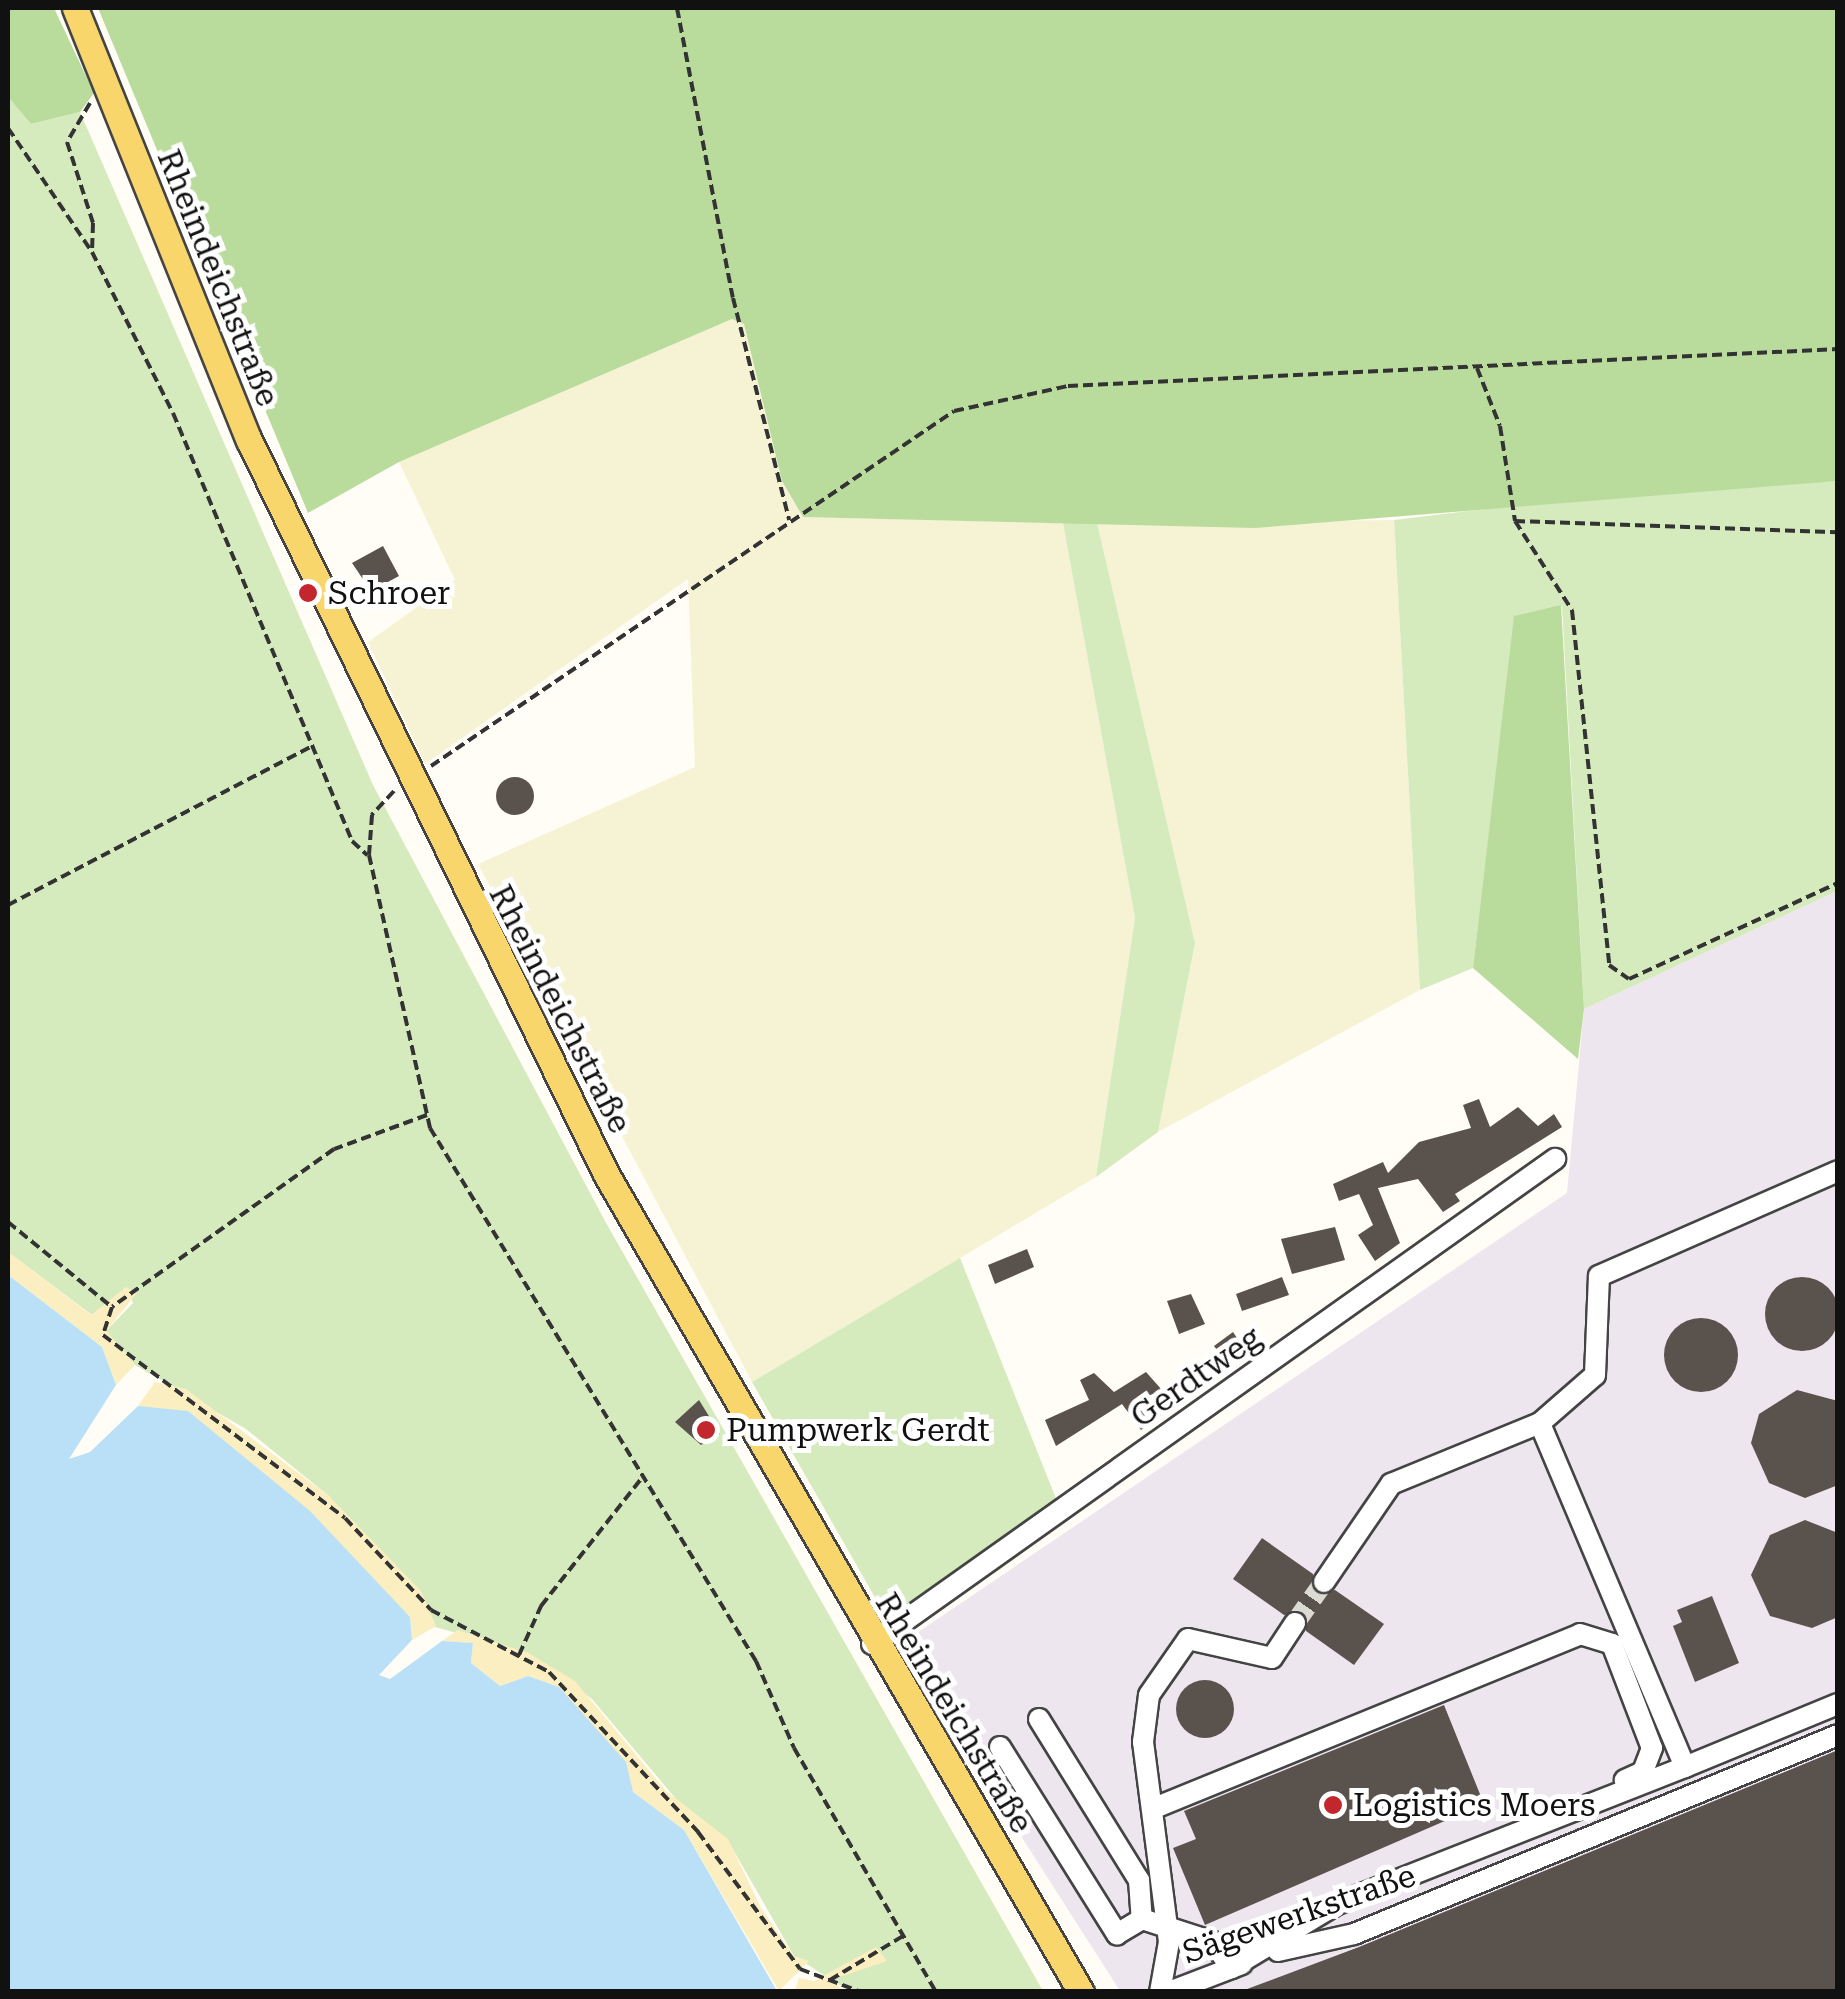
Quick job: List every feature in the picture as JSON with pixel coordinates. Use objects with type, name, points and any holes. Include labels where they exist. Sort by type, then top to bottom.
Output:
[{"type":"main road","name":"Rheindeichstraße","points":[[75,8],[249,440],[410,780],[606,1174],[872,1644],[1081,1992]]},
{"type":"street","name":"Gerdtweg","points":[[872,1644],[1555,1158]]},
{"type":"street","points":[[1324,1582],[1391,1484],[1540,1423],[1595,1375],[1600,1276],[1838,1171]]},
{"type":"street","points":[[1540,1423],[1685,1767]]},
{"type":"street","points":[[1160,1992],[1168,1927],[1144,1718],[1159,1674],[1188,1640],[1272,1658],[1296,1624]]},
{"type":"street","points":[[1152,1808],[1580,1634],[1601,1634],[1652,1748],[1643,1772],[1501,1838]]},
{"type":"street","points":[[1000,1747],[1117,1934],[1142,1919],[1213,1942],[1231,1968],[1337,1904],[1838,1704]]},
{"type":"street","points":[[1039,1720],[1139,1880],[1142,1919]]},
{"type":"street","name":"Sägewerkstraße","points":[[1169,1992],[1231,1968],[1354,1934],[1838,1735]]},
{"type":"path","points":[[677,8],[733,298],[789,520]]},
{"type":"path","points":[[92,252],[93,222],[66,142],[108,90]]},
{"type":"path","points":[[8,128],[92,252],[174,413],[352,841],[369,856]]},
{"type":"path","points":[[410,780],[908,434],[1000,399],[1088,385],[1838,349]]},
{"type":"path","points":[[1477,368],[1500,426],[1516,521],[1572,610],[1608,965],[1629,980],[1838,883]]},
{"type":"path","points":[[1516,521],[1838,532]]},
{"type":"path","points":[[8,904],[315,745]]},
{"type":"path","points":[[380,800],[369,856],[428,1115],[641,1479],[756,1660],[794,1748],[936,1992]]},
{"type":"path","points":[[428,1115],[352,1139],[112,1306],[103,1335],[345,1518],[431,1610],[550,1672],[698,1832],[800,1969],[860,1992]]},
{"type":"path","points":[[8,1222],[112,1306]]},
{"type":"path","points":[[519,1655],[541,1606],[641,1479]]},
{"type":"path","points":[[830,1980],[903,1936]]},
{"type":"shaded area","points":[[732,319],[744,324],[782,481],[803,517],[1063,523],[1135,918],[1096,1177],[752,1382],[478,864],[695,767],[688,579],[425,764],[368,642],[455,580],[399,462]]},
{"type":"shaded area","points":[[1394,520],[1420,990],[1158,1132],[1195,943],[1097,523]]},
{"type":"shaded area","points":[[1837,891],[1837,1991],[1120,1991],[899,1645],[1567,1193],[1584,1009]]},
{"type":"green space","points":[[8,8],[54,8],[94,93],[80,112],[31,124],[8,97]]},
{"type":"green space","points":[[98,8],[1837,8],[1837,481],[1255,528],[803,517],[782,481],[744,324],[732,319],[399,462],[308,513]]},
{"type":"green space","points":[[8,97],[31,124],[80,112],[373,785],[605,1221],[1043,1991],[849,1991],[794,1956],[727,1839],[676,1799],[592,1699],[528,1653],[428,1625],[329,1496],[246,1429],[135,1365],[106,1331],[133,1303],[126,1288],[92,1315],[8,1252]]},
{"type":"green space","points":[[1837,481],[1837,891],[1584,1009],[1562,606],[1515,616],[1473,968],[1420,990],[1394,520],[1626,492]]},
{"type":"green space","points":[[1063,523],[1097,523],[1195,943],[1158,1132],[1096,1177],[1135,918]]},
{"type":"green space","points":[[1561,605],[1584,1009],[1578,1059],[1473,968],[1514,616]]},
{"type":"green space","points":[[960,1258],[1057,1501],[889,1622],[752,1382]]},
{"type":"sand","points":[[8,1252],[91,1315],[126,1287],[137,1293],[106,1331],[135,1365],[116,1385],[102,1347],[8,1275]]},
{"type":"sand","points":[[155,1382],[186,1389],[329,1496],[421,1591],[436,1626],[412,1640],[410,1616],[138,1406]]},
{"type":"sand","points":[[458,1630],[528,1653],[575,1681],[666,1791],[728,1839],[761,1908],[794,1956],[809,1961],[779,1991],[684,1830],[633,1792],[559,1687],[528,1676],[500,1686],[471,1663],[473,1643],[442,1641]]},
{"type":"sand","points":[[876,1947],[887,1961],[831,1980],[845,1991],[795,1991],[799,1978],[814,1981]]},
{"type":"water","points":[[8,1275],[102,1347],[116,1385],[69,1459],[90,1452],[138,1406],[188,1411],[310,1511],[410,1617],[412,1640],[379,1675],[390,1679],[442,1641],[473,1643],[471,1663],[500,1686],[528,1676],[559,1687],[626,1762],[633,1792],[684,1830],[777,1991],[8,1991]]},
{"type":"building","points":[[383,546],[399,576],[371,591],[352,563]]},
{"type":"building","points":[[515,777],[528,783],[534,796],[528,809],[515,815],[502,809],[496,796],[502,783]]},
{"type":"building","points":[[1479,1099],[1490,1127],[1518,1107],[1538,1126],[1554,1114],[1562,1127],[1455,1194],[1460,1201],[1443,1212],[1418,1179],[1378,1188],[1400,1243],[1375,1261],[1358,1235],[1373,1225],[1359,1194],[1339,1201],[1333,1184],[1383,1162],[1388,1173],[1419,1142],[1471,1128],[1463,1105]]},
{"type":"building","points":[[1335,1227],[1345,1260],[1292,1274],[1281,1239]]},
{"type":"building","points":[[1027,1249],[1034,1267],[995,1284],[988,1265]]},
{"type":"building","points":[[1282,1277],[1289,1295],[1242,1311],[1236,1294]]},
{"type":"building","points":[[1802,1277],[1828,1288],[1839,1314],[1828,1340],[1802,1351],[1776,1340],[1765,1314],[1776,1288]]},
{"type":"building","points":[[1191,1294],[1205,1324],[1179,1334],[1167,1301]]},
{"type":"building","points":[[1701,1318],[1727,1329],[1738,1355],[1727,1381],[1701,1392],[1675,1381],[1664,1355],[1675,1329]]},
{"type":"building","points":[[1233,1332],[1247,1353],[1229,1366],[1214,1346]]},
{"type":"building","points":[[1146,1372],[1162,1390],[1148,1396],[1161,1415],[1141,1430],[1122,1404],[1056,1446],[1045,1420],[1089,1400],[1080,1380],[1094,1373],[1114,1392]]},
{"type":"building","points":[[1797,1390],[1838,1401],[1838,1485],[1805,1498],[1769,1483],[1751,1443],[1759,1414]]},
{"type":"building","points":[[699,1400],[720,1434],[701,1445],[675,1422]]},
{"type":"building","points":[[1805,1520],[1838,1533],[1838,1617],[1812,1628],[1770,1616],[1751,1575],[1770,1535]]},
{"type":"building","points":[[1262,1538],[1313,1574],[1316,1593],[1335,1590],[1384,1624],[1354,1665],[1306,1631],[1303,1612],[1284,1615],[1233,1579]]},
{"type":"building","points":[[1712,1596],[1739,1663],[1695,1682],[1673,1626],[1682,1622],[1677,1610]]},
{"type":"building","points":[[1205,1680],[1226,1688],[1234,1709],[1226,1730],[1205,1738],[1184,1730],[1176,1709],[1184,1688]]},
{"type":"building","name":"Logistics Moers","points":[[1444,1705],[1484,1804],[1205,1925],[1173,1848],[1196,1839],[1184,1811]]},
{"type":"building","points":[[1838,1750],[1838,1992],[1239,1992],[1359,1947]]},
{"type":"tunnel","points":[[1295,1623],[1324,1582]]},
{"type":"place","name":"Schroer","points":[[308,593]]},
{"type":"place","name":"Pumpwerk Gerdt","points":[[706,1430]]},
{"type":"place","name":"Logistics Moers","points":[[1333,1805]]}]
